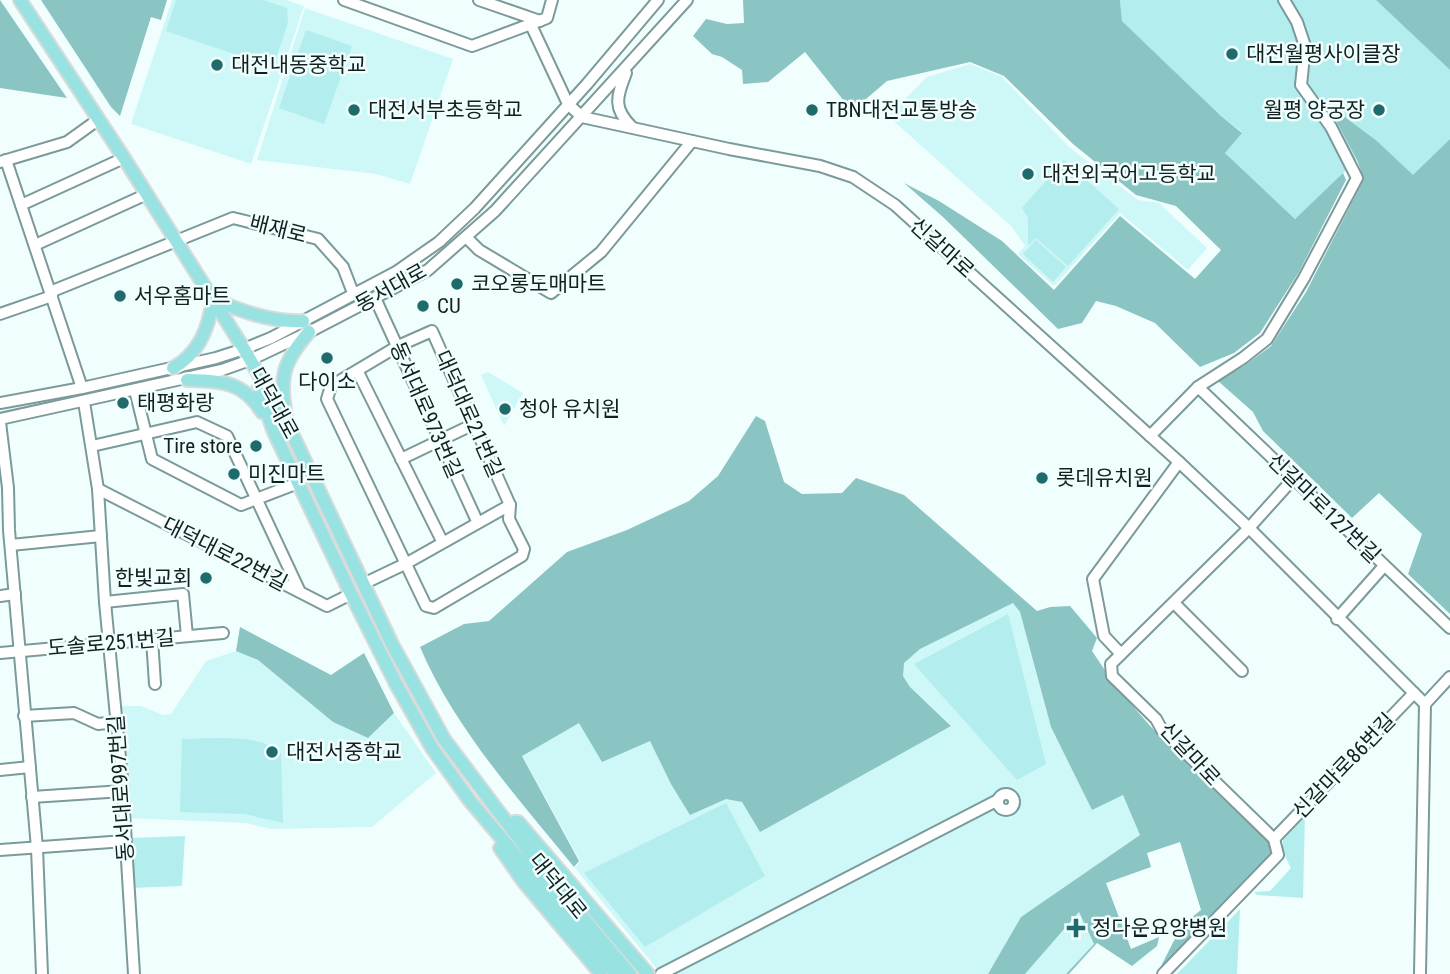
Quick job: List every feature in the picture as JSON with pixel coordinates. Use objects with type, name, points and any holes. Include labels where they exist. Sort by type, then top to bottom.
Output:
[{"type":"main road","points":[[20,0],[124,158],[247,355]]},
{"type":"main road","points":[[213,299],[231,307],[306,327],[293,350],[281,388],[287,423]]},
{"type":"main road","points":[[173,368],[195,352],[211,314],[213,299]]},
{"type":"main road","name":"대덕대로","points":[[247,355],[287,423],[409,677],[444,738],[507,821],[518,822],[536,871],[616,974]]},
{"type":"main road","name":"대덕대로","points":[[247,355],[273,430],[351,594],[432,748],[496,831],[630,974]]},
{"type":"main road","points":[[187,380],[221,381],[238,387],[254,398],[273,430]]},
{"type":"main road","points":[[536,871],[601,974]]},
{"type":"main road","points":[[536,871],[648,974]]},
{"type":"street","points":[[344,0],[377,6],[472,46],[547,19],[552,0]]},
{"type":"street","points":[[479,0],[535,23],[568,104],[582,117]]},
{"type":"street","name":"동서대로","points":[[306,327],[353,293],[396,272],[439,242],[483,200],[658,0]]},
{"type":"street","name":"동서대로","points":[[0,421],[187,380],[375,298],[428,270],[495,211],[687,0]]},
{"type":"street","points":[[1150,436],[1198,387],[1267,339],[1304,278],[1357,178],[1331,127],[1301,85],[1305,46],[1297,23],[1284,0]]},
{"type":"street","points":[[628,66],[618,92],[617,103],[624,119],[634,129]]},
{"type":"street","name":"신갈마로","points":[[582,117],[807,163],[853,177],[895,205],[1249,528],[1424,704]]},
{"type":"street","points":[[82,388],[35,245],[3,161],[67,142],[99,119]]},
{"type":"street","points":[[467,238],[479,250],[551,292],[601,252],[692,141]]},
{"type":"street","points":[[21,205],[124,158]]},
{"type":"street","points":[[35,245],[147,194]]},
{"type":"street","name":"배재로","points":[[0,314],[233,218],[318,239],[343,267],[353,293]]},
{"type":"street","name":"동서대로973번길","points":[[375,298],[438,441],[477,521]]},
{"type":"street","name":"대덕대로21번길","points":[[432,331],[510,505],[509,519],[524,549],[522,556],[434,608],[426,606],[327,399],[331,386],[398,346],[432,331]]},
{"type":"street","name":"동서대로","points":[[0,403],[247,355]]},
{"type":"street","points":[[358,372],[442,541]]},
{"type":"street","name":"신갈마로127번길","points":[[1198,387],[1450,628]]},
{"type":"street","points":[[135,390],[152,459],[241,505],[298,483]]},
{"type":"street","name":"동서대로997번길","points":[[84,402],[98,489],[108,643],[123,791],[134,974]]},
{"type":"street","points":[[0,421],[8,488],[5,531],[11,545],[37,848],[42,974]]},
{"type":"street","points":[[92,446],[197,422],[227,436],[300,592]]},
{"type":"street","points":[[401,459],[474,424]]},
{"type":"street","points":[[1179,462],[1093,579],[1104,636],[1121,654],[1249,528],[1293,479]]},
{"type":"street","name":"대덕대로22번길","points":[[98,489],[327,606],[351,594]]},
{"type":"street","name":"대덕대로21번길","points":[[363,584],[407,563],[477,521],[510,505]]},
{"type":"street","points":[[11,545],[102,536]]},
{"type":"street","points":[[1337,619],[1384,566]]},
{"type":"street","points":[[0,596],[15,594]]},
{"type":"street","points":[[105,602],[183,594],[187,636]]},
{"type":"street","points":[[1174,603],[1242,671]]},
{"type":"street","name":"도솔로251번길","points":[[0,653],[223,633]]},
{"type":"street","points":[[152,639],[155,684]]},
{"type":"street","name":"신갈마로","points":[[1121,654],[1111,664],[1112,676],[1156,719],[1162,730],[1274,839]]},
{"type":"street","points":[[1420,974],[1424,704],[1450,677]]},
{"type":"street","name":"신갈마로86번길","points":[[1274,839],[1414,693]]},
{"type":"street","points":[[24,716],[74,713],[98,724],[117,723]]},
{"type":"street","points":[[0,770],[30,767]]},
{"type":"street","points":[[33,797],[123,791]]},
{"type":"street","points":[[661,974],[998,800]]},
{"type":"street","points":[[1163,974],[1278,855],[1274,839]]},
{"type":"street","points":[[0,850],[125,841]]},
{"type":"shaded area","points":[[0,0],[67,98],[0,88]]},
{"type":"shaded area","points":[[41,0],[167,0],[161,20],[151,17],[120,116],[111,107]]},
{"type":"shaded area","name":"대전내동중학교","points":[[172,0],[286,0],[304,6],[251,164],[131,124]]},
{"type":"shaded area","points":[[176,0],[263,0],[287,8],[288,23],[273,67],[166,31]]},
{"type":"shaded area","points":[[743,0],[1120,0],[1122,21],[1242,133],[1225,153],[1295,219],[1343,173],[1346,180],[1299,272],[1260,333],[1234,353],[1200,367],[1155,323],[1116,306],[1096,301],[1082,323],[1058,329],[943,217],[904,183],[939,201],[1002,241],[1054,290],[1120,216],[1195,279],[1221,250],[1176,206],[1136,195],[1073,144],[1004,76],[970,62],[887,81],[852,111],[805,52],[768,82],[743,84],[742,70],[712,54],[693,36],[706,19],[727,24],[744,23]]},
{"type":"shaded area","points":[[1120,0],[1376,0],[1450,70],[1450,139],[1413,176],[1377,141],[1336,121],[1357,160],[1295,219],[1225,153],[1242,132],[1221,116],[1122,21]]},
{"type":"shaded area","points":[[1376,0],[1450,0],[1450,70]]},
{"type":"shaded area","name":"대전서부초등학교","points":[[305,8],[453,59],[410,184],[376,174],[257,160]]},
{"type":"shaded area","points":[[306,30],[352,46],[324,124],[279,108]]},
{"type":"shaded area","name":"대전외국어고등학교","points":[[970,64],[1002,77],[1069,147],[1138,200],[1159,203],[1207,248],[1188,270],[1120,213],[1054,286],[1018,254],[1025,246],[1012,227],[888,116],[927,77]]},
{"type":"shaded area","points":[[1342,115],[1377,141],[1413,175],[1450,139],[1450,614],[1408,574],[1422,534],[1379,493],[1352,518],[1263,431],[1253,412],[1218,381],[1271,346],[1306,292],[1364,179],[1336,121]]},
{"type":"shaded area","points":[[1064,160],[1119,209],[1068,266],[1036,238],[1028,246],[1028,218],[1022,208]]},
{"type":"shaded area","points":[[1036,240],[1066,267],[1053,282],[1023,254]]},
{"type":"shaded area","name":"청아 유치원","points":[[488,372],[523,393],[504,426],[481,375]]},
{"type":"shaded area","points":[[756,416],[765,421],[784,482],[802,494],[842,493],[856,478],[904,495],[1037,611],[1070,606],[1097,638],[1092,651],[1131,704],[1175,752],[1270,844],[1272,855],[1157,974],[1182,925],[1201,910],[1180,842],[1147,853],[1151,867],[1106,883],[1131,949],[1159,937],[1157,946],[1132,966],[1097,943],[1069,974],[1066,974],[1094,944],[1079,912],[1025,974],[988,974],[1021,917],[1140,835],[1123,795],[1092,810],[1051,727],[1020,612],[1013,603],[920,649],[904,663],[903,676],[910,687],[951,726],[760,832],[742,802],[726,799],[690,815],[650,741],[602,762],[579,723],[522,756],[579,861],[574,867],[489,762],[451,706],[420,647],[464,624],[489,621],[567,552],[627,530],[689,501],[718,476]]},
{"type":"shaded area","points":[[1013,603],[1020,612],[1051,727],[1092,810],[1123,794],[1140,835],[1021,917],[988,974],[661,974],[575,868],[580,861],[522,755],[580,722],[650,740],[671,784],[742,802],[760,832],[951,725],[910,687],[903,676],[903,663],[920,649]]},
{"type":"shaded area","points":[[1008,614],[1046,764],[1017,780],[914,664]]},
{"type":"shaded area","points":[[240,627],[331,675],[364,653],[394,713],[368,738],[333,722],[258,660],[236,651]]},
{"type":"shaded area","name":"대전서중학교","points":[[236,651],[258,660],[333,722],[368,738],[394,713],[436,773],[372,827],[271,829],[246,823],[128,818],[118,706],[141,706],[163,715],[171,714],[206,661]]},
{"type":"shaded area","points":[[182,739],[248,740],[261,742],[281,754],[283,823],[245,814],[180,812]]},
{"type":"shaded area","points":[[726,803],[765,876],[645,947],[584,873]]},
{"type":"shaded area","points":[[1305,812],[1303,898],[1257,895],[1254,892],[1270,891],[1291,868],[1283,850],[1284,837]]},
{"type":"shaded area","points":[[185,836],[182,886],[132,888],[131,838]]},
{"type":"shaded area","points":[[1240,909],[1237,974],[1177,974]]},
{"type":"shaded area","name":"정다운요양병원","points":[[1079,912],[1094,944],[1066,974],[1025,974]]},
{"type":"place","name":"대전월평사이클장","points":[[1232,54]]},
{"type":"place","name":"대전내동중학교","points":[[217,65]]},
{"type":"place","name":"대전서부초등학교","points":[[354,110]]},
{"type":"place","name":"TBN대전교통방송","points":[[812,110]]},
{"type":"place","name":"월평 양궁장","points":[[1379,110]]},
{"type":"place","name":"대전외국어고등학교","points":[[1028,174]]},
{"type":"place","name":"코오롱도매마트","points":[[457,284]]},
{"type":"place","name":"서우홈마트","points":[[120,296]]},
{"type":"place","name":"CU","points":[[423,306]]},
{"type":"place","name":"다이소","points":[[327,358]]},
{"type":"place","name":"태평화랑","points":[[123,403]]},
{"type":"place","name":"청아 유치원","points":[[505,409]]},
{"type":"place","name":"Tire store","points":[[256,446]]},
{"type":"place","name":"미진마트","points":[[234,474]]},
{"type":"place","name":"롯데유치원","points":[[1042,478]]},
{"type":"place","name":"한빛교회","points":[[206,578]]},
{"type":"place","name":"대전서중학교","points":[[272,752]]},
{"type":"place","name":"정다운요양병원","points":[[1076,928]]}]
